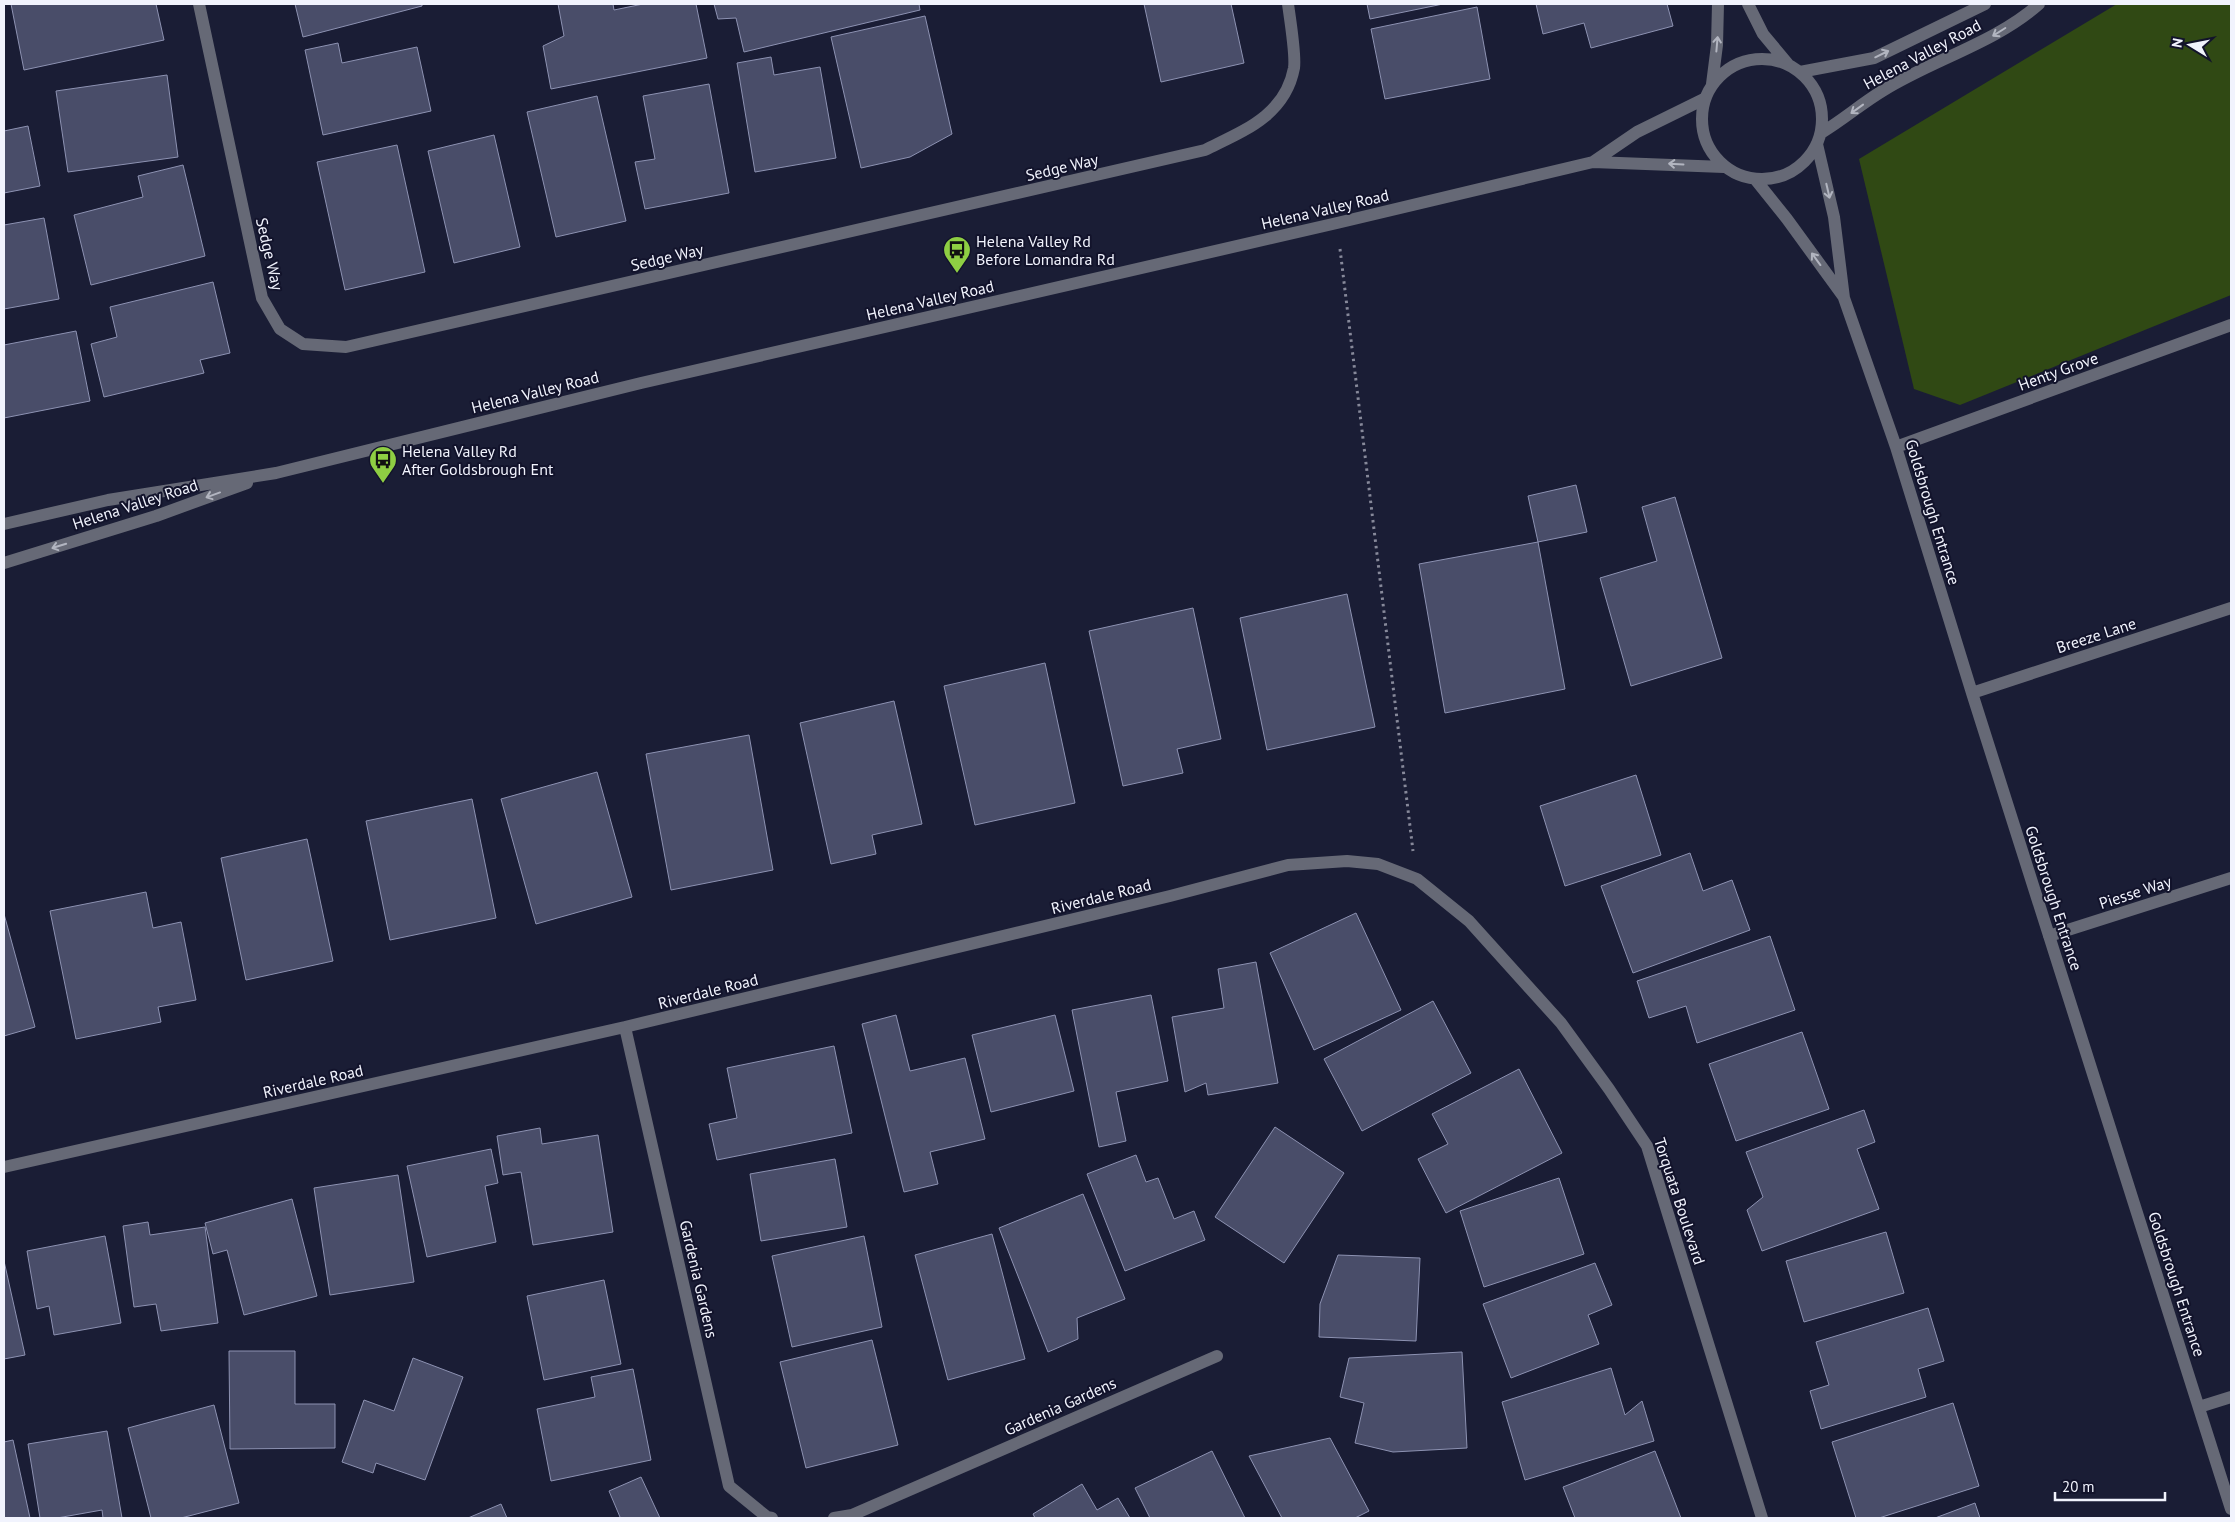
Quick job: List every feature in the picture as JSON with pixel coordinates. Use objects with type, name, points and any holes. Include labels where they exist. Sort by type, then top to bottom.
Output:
[{"type":"street","name":"Sedge Way","points":[[199,4],[262,298],[280,328],[303,344],[346,347],[1205,150],[1262,121],[1284,96],[1294,68],[1288,4]]},
{"type":"street","points":[[1712,84],[1717,45],[1718,4]]},
{"type":"street","points":[[1748,4],[1763,34],[1788,64]]},
{"type":"street","name":"Helena Valley Road","points":[[1800,72],[1874,58],[1984,4]]},
{"type":"street","name":"Helena Valley Road","points":[[1819,138],[1884,90],[1994,35],[2039,4]]},
{"type":"street","points":[[1755,59],[1772,59],[1788,64],[1800,72],[1812,85],[1819,100],[1822,116],[1819,138],[1806,160],[1792,172],[1774,179],[1754,179],[1739,176],[1724,167],[1712,154],[1704,136],[1701,118],[1704,99],[1712,84],[1724,71],[1738,63],[1755,59]]},
{"type":"street","name":"Helena Valley Road","points":[[1593,162],[1637,132],[1704,99]]},
{"type":"street","name":"Goldsbrough Entrance","points":[[1819,138],[1834,217],[1844,298],[1896,447],[2231,1509]]},
{"type":"street","name":"Helena Valley Road","points":[[4,524],[108,500],[276,473],[641,383],[1337,223],[1593,162],[1724,167]]},
{"type":"street","name":"Goldsbrough Entrance","points":[[1754,179],[1787,218],[1844,298]]},
{"type":"street","name":"Henty Grove","points":[[1896,447],[2231,325]]},
{"type":"street","name":"Helena Valley Road","points":[[4,563],[156,516],[276,473]]},
{"type":"street","name":"Breeze Lane","points":[[1972,692],[2231,608]]},
{"type":"street","name":"Riverdale Road","points":[[4,1167],[624,1027],[1170,896],[1288,865],[1347,861],[1362,862],[1378,864],[1417,879]]},
{"type":"street","name":"Piesse Way","points":[[2049,936],[2231,878]]},
{"type":"street","name":"Torquata Boulevard","points":[[1417,879],[1469,921],[1561,1024],[1609,1089],[1647,1146],[1762,1518]]},
{"type":"street","name":"Gardenia Gardens","points":[[624,1027],[729,1486],[767,1517],[772,1518]]},
{"type":"street","name":"Gardenia Gardens","points":[[834,1518],[852,1515],[1216,1356]]},
{"type":"street","points":[[2199,1407],[2231,1397]]},
{"type":"path","points":[[1337,223],[1417,879]]},
{"type":"green space","points":[[2117,4],[2231,4],[2231,295],[1960,405],[1914,389],[1859,159]]},
{"type":"building","points":[[11,4],[156,4],[164,40],[24,70]]},
{"type":"building","points":[[295,4],[422,4],[422,6],[303,37]]},
{"type":"building","points":[[558,4],[613,4],[614,10],[643,4],[696,4],[707,58],[551,89],[543,46],[564,36]]},
{"type":"building","points":[[714,4],[919,4],[920,10],[744,52],[736,18],[718,19]]},
{"type":"building","points":[[1144,4],[1231,4],[1244,63],[1161,82]]},
{"type":"building","points":[[1367,4],[1443,4],[1370,19]]},
{"type":"building","points":[[1536,4],[1667,4],[1673,26],[1591,48],[1584,23],[1543,34]]},
{"type":"building","points":[[1477,7],[1490,79],[1385,99],[1371,29]]},
{"type":"building","points":[[925,16],[952,134],[910,157],[861,168],[831,37]]},
{"type":"building","points":[[338,43],[342,63],[417,47],[431,111],[323,135],[305,50]]},
{"type":"building","points":[[771,57],[774,75],[820,67],[836,158],[755,172],[737,63]]},
{"type":"building","points":[[167,75],[178,157],[68,172],[56,91]]},
{"type":"building","points":[[709,84],[729,193],[645,209],[635,162],[655,159],[643,96]]},
{"type":"building","points":[[597,96],[626,221],[556,237],[527,112]]},
{"type":"building","points":[[28,126],[40,186],[4,193],[4,131]]},
{"type":"building","points":[[494,135],[520,247],[454,263],[428,151]]},
{"type":"building","points":[[397,145],[425,272],[345,290],[317,162]]},
{"type":"building","points":[[183,165],[205,256],[91,285],[74,215],[143,197],[138,176]]},
{"type":"building","points":[[44,218],[59,299],[4,309],[4,225]]},
{"type":"building","points":[[213,282],[230,353],[200,360],[204,373],[104,397],[91,344],[117,337],[110,307]]},
{"type":"building","points":[[76,331],[90,401],[4,418],[4,345]]},
{"type":"building","points":[[1576,485],[1587,532],[1538,542],[1528,496]]},
{"type":"building","points":[[1675,497],[1722,658],[1631,686],[1600,578],[1657,561],[1642,507]]},
{"type":"building","points":[[1538,542],[1565,689],[1445,713],[1419,564]]},
{"type":"building","points":[[1347,594],[1375,727],[1267,750],[1240,618]]},
{"type":"building","points":[[1193,608],[1221,739],[1177,749],[1183,773],[1123,786],[1089,631]]},
{"type":"building","points":[[1045,663],[1075,803],[975,825],[944,686]]},
{"type":"building","points":[[894,701],[922,824],[872,835],[876,854],[831,864],[800,723]]},
{"type":"building","points":[[749,735],[773,870],[671,890],[646,754]]},
{"type":"building","points":[[597,772],[632,897],[536,924],[501,799]]},
{"type":"building","points":[[1636,775],[1661,855],[1565,886],[1540,806]]},
{"type":"building","points":[[472,799],[496,918],[390,940],[366,821]]},
{"type":"building","points":[[307,839],[333,961],[246,980],[221,858]]},
{"type":"building","points":[[1690,853],[1703,891],[1732,880],[1750,930],[1633,973],[1601,886]]},
{"type":"building","points":[[146,892],[153,928],[181,922],[196,1000],[158,1007],[161,1022],[76,1039],[50,911]]},
{"type":"building","points":[[1356,913],[1401,1010],[1314,1050],[1270,953]]},
{"type":"building","points":[[4,914],[35,1027],[4,1036]]},
{"type":"building","points":[[1770,936],[1795,1010],[1697,1043],[1686,1006],[1649,1018],[1637,981]]},
{"type":"building","points":[[1256,962],[1278,1083],[1208,1095],[1206,1083],[1185,1092],[1172,1017],[1224,1008],[1218,969]]},
{"type":"building","points":[[1151,995],[1168,1081],[1116,1092],[1126,1141],[1099,1147],[1072,1010]]},
{"type":"building","points":[[1433,1001],[1471,1073],[1362,1131],[1324,1059]]},
{"type":"building","points":[[896,1015],[910,1071],[965,1058],[985,1139],[930,1152],[938,1184],[904,1192],[862,1024]]},
{"type":"building","points":[[1055,1015],[1074,1091],[991,1112],[972,1035]]},
{"type":"building","points":[[1802,1032],[1829,1109],[1736,1141],[1709,1064]]},
{"type":"building","points":[[834,1046],[852,1133],[717,1160],[709,1124],[737,1118],[727,1068]]},
{"type":"building","points":[[1519,1069],[1562,1153],[1446,1213],[1418,1159],[1448,1144],[1432,1114]]},
{"type":"building","points":[[1864,1110],[1875,1142],[1857,1149],[1879,1209],[1762,1251],[1747,1210],[1763,1197],[1746,1152]]},
{"type":"building","points":[[1275,1127],[1344,1173],[1284,1263],[1215,1217]]},
{"type":"building","points":[[540,1128],[542,1144],[598,1135],[613,1232],[533,1245],[521,1172],[503,1175],[497,1136]]},
{"type":"building","points":[[491,1149],[498,1183],[485,1186],[496,1242],[427,1257],[407,1166]]},
{"type":"building","points":[[1136,1155],[1146,1182],[1158,1178],[1174,1219],[1194,1211],[1205,1240],[1125,1271],[1087,1174]]},
{"type":"building","points":[[835,1159],[847,1227],[761,1241],[750,1174]]},
{"type":"building","points":[[398,1175],[414,1282],[330,1295],[314,1188]]},
{"type":"building","points":[[1559,1178],[1584,1254],[1484,1287],[1460,1211]]},
{"type":"building","points":[[1083,1194],[1125,1299],[1077,1318],[1078,1339],[1048,1352],[999,1228]]},
{"type":"building","points":[[292,1199],[317,1296],[244,1315],[227,1250],[213,1254],[205,1223]]},
{"type":"building","points":[[148,1222],[150,1235],[205,1227],[218,1323],[161,1331],[156,1304],[134,1307],[123,1226]]},
{"type":"building","points":[[1886,1232],[1904,1293],[1804,1322],[1786,1261]]},
{"type":"building","points":[[992,1234],[1025,1359],[948,1380],[915,1255]]},
{"type":"building","points":[[105,1236],[121,1323],[54,1335],[49,1306],[37,1309],[27,1251]]},
{"type":"building","points":[[864,1236],[882,1327],[792,1347],[772,1256]]},
{"type":"building","points":[[1338,1255],[1420,1258],[1416,1341],[1319,1337],[1320,1304]]},
{"type":"building","points":[[4,1261],[25,1355],[4,1359]]},
{"type":"building","points":[[1595,1263],[1612,1305],[1588,1315],[1599,1344],[1511,1378],[1483,1304]]},
{"type":"building","points":[[604,1280],[621,1364],[544,1380],[527,1296]]},
{"type":"building","points":[[1928,1308],[1944,1361],[1918,1369],[1926,1397],[1821,1429],[1810,1391],[1829,1385],[1816,1342]]},
{"type":"building","points":[[872,1340],[898,1445],[806,1468],[780,1362]]},
{"type":"building","points":[[229,1351],[295,1351],[295,1404],[335,1404],[335,1448],[230,1449]]},
{"type":"building","points":[[1462,1352],[1467,1448],[1393,1452],[1355,1443],[1364,1403],[1340,1397],[1349,1358]]},
{"type":"building","points":[[413,1358],[463,1377],[425,1480],[376,1463],[373,1473],[342,1462],[364,1400],[394,1411]]},
{"type":"building","points":[[1611,1368],[1625,1415],[1642,1401],[1654,1441],[1525,1480],[1502,1402]]},
{"type":"building","points":[[633,1369],[651,1460],[551,1481],[537,1409],[595,1397],[591,1377]]},
{"type":"building","points":[[1953,1403],[1979,1486],[1879,1518],[1856,1518],[1832,1442]]},
{"type":"building","points":[[214,1405],[239,1503],[181,1518],[151,1518],[128,1428]]},
{"type":"building","points":[[107,1431],[122,1518],[103,1518],[102,1510],[57,1518],[40,1518],[28,1444]]},
{"type":"building","points":[[1330,1438],[1369,1511],[1355,1518],[1282,1518],[1249,1456]]},
{"type":"building","points":[[13,1440],[30,1518],[4,1518],[4,1442]]},
{"type":"building","points":[[1212,1451],[1245,1518],[1150,1518],[1135,1488]]},
{"type":"building","points":[[1655,1451],[1681,1518],[1575,1518],[1563,1487]]},
{"type":"building","points":[[641,1477],[660,1518],[618,1518],[620,1517],[609,1491]]},
{"type":"building","points":[[1082,1484],[1097,1510],[1118,1498],[1130,1518],[1035,1518],[1033,1514]]},
{"type":"building","points":[[1975,1503],[1980,1518],[1935,1518]]},
{"type":"building","points":[[501,1504],[507,1518],[468,1518]]},
{"type":"place","name":"Helena Valley Rd Before Lomandra Rd","points":[[957,274]]},
{"type":"place","name":"Helena Valley Rd After Goldsbrough Ent","points":[[383,484]]}]
